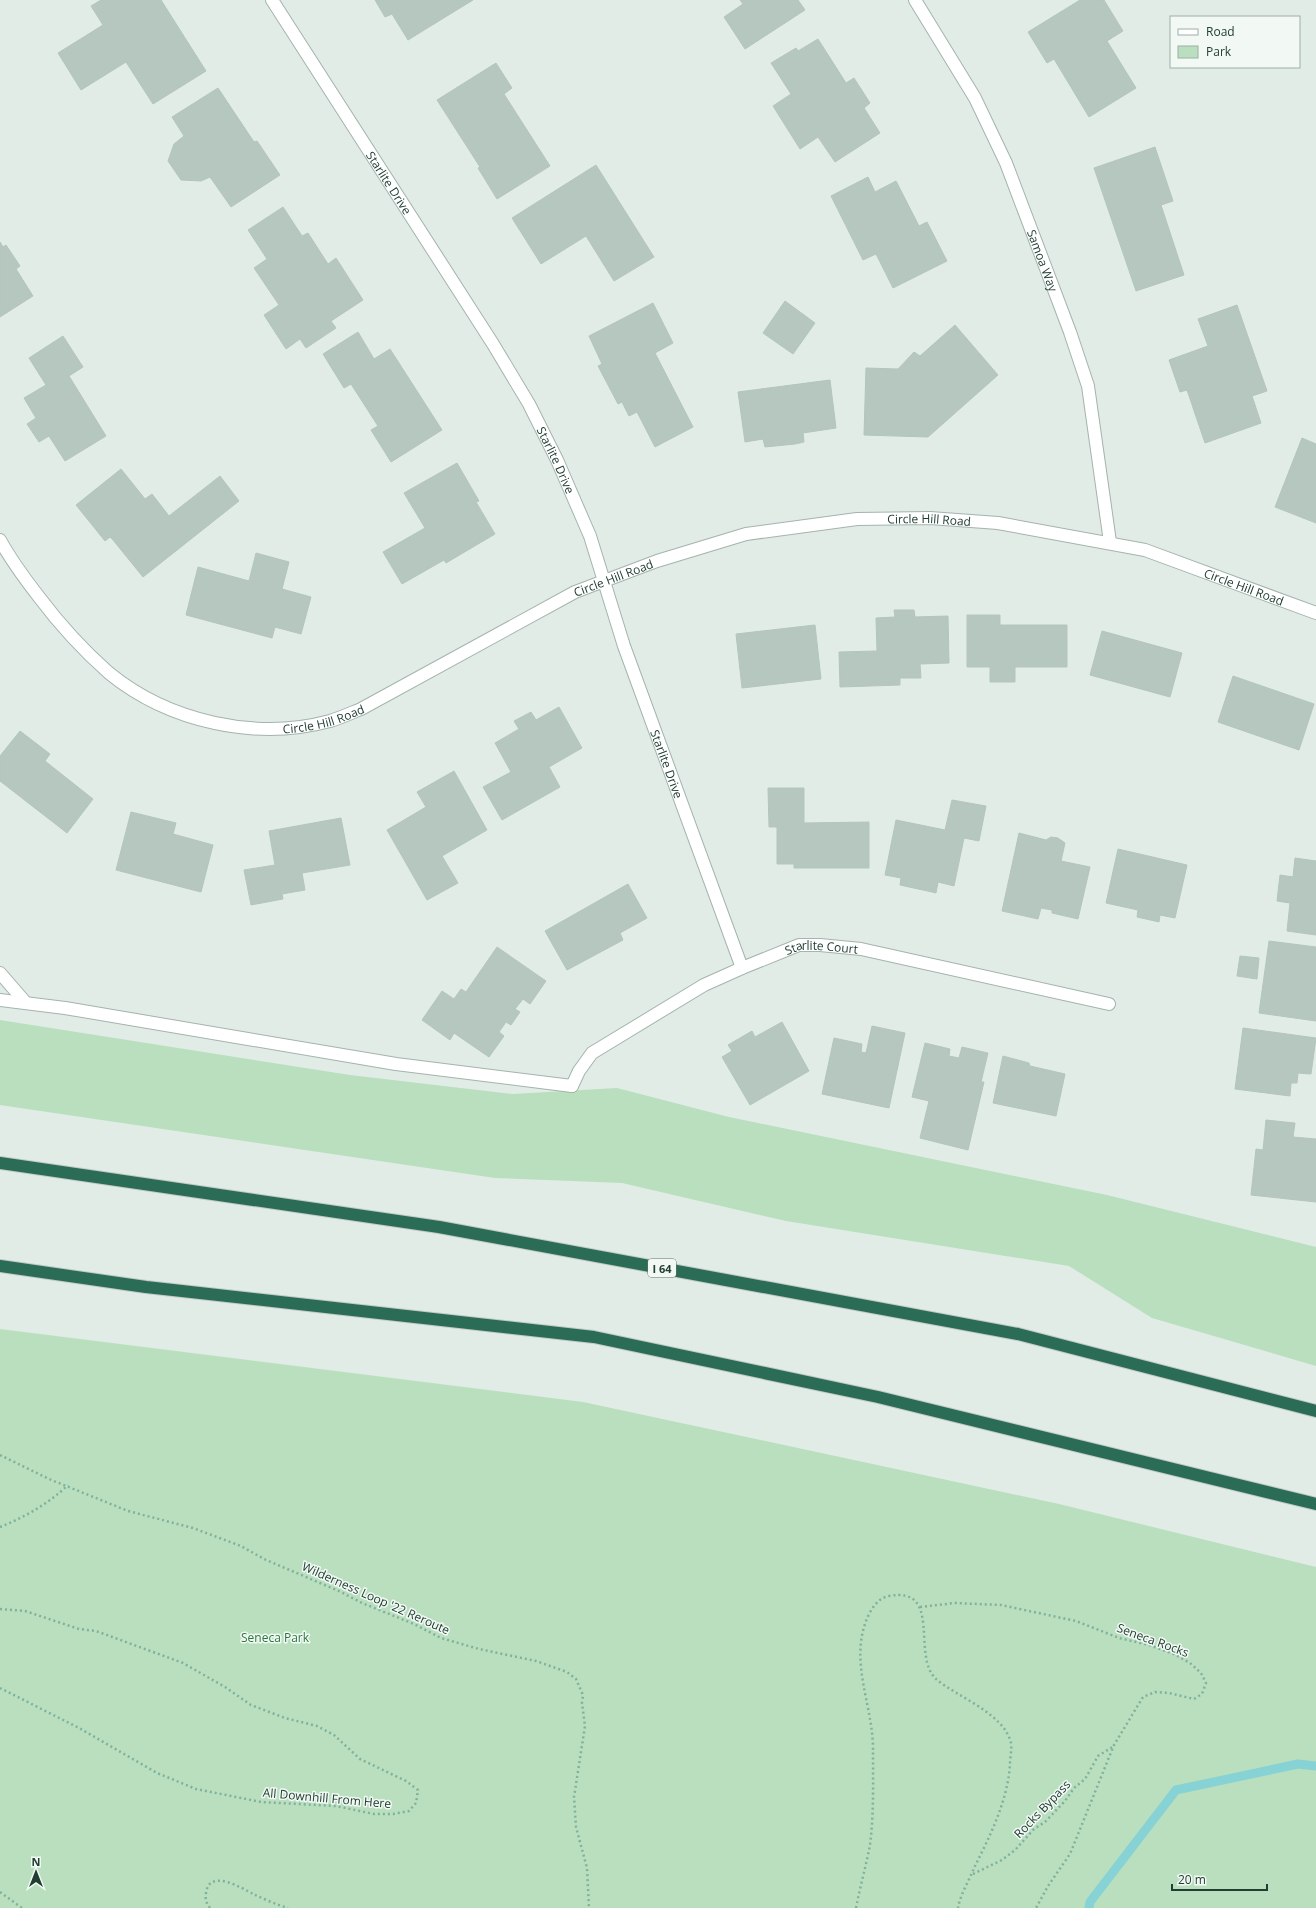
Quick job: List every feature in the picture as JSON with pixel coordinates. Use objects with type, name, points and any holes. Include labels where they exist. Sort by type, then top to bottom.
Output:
[{"type":"highway","name":"I 64","points":[[0,1163],[439,1227],[1010,1332],[1316,1412]]},
{"type":"highway","points":[[0,1266],[146,1287],[594,1337],[878,1397],[1316,1504]]},
{"type":"street","name":"Starlite Drive","points":[[272,0],[493,344],[529,404],[558,460],[590,536],[624,646],[742,968]]},
{"type":"street","name":"Samoa Way","points":[[915,0],[974,98],[1006,163],[1070,332],[1088,386],[1110,542]]},
{"type":"street","name":"Circle Hill Road","points":[[0,540],[30,584],[63,628],[110,673],[138,692],[168,708],[194,717],[232,726],[265,729],[298,727],[330,721],[361,709],[575,592],[603,580],[657,561],[746,534],[857,519],[930,518],[998,523],[1110,542],[1145,550],[1316,613]]},
{"type":"street","name":"Starlite Court","points":[[26,1003],[65,1008],[396,1064],[572,1086],[579,1070],[592,1053],[704,985],[799,945],[820,945],[861,949],[1109,1004]]},
{"type":"street","points":[[0,973],[26,1003]]},
{"type":"street","points":[[0,1000],[26,1003]]},
{"type":"path","name":"Wilderness Loop '22 Reroute","points":[[0,1455],[45,1477],[128,1510],[193,1528],[241,1546],[264,1559],[441,1638],[479,1649],[557,1667],[571,1675],[576,1679],[583,1695],[584,1735],[574,1797],[574,1807],[577,1832],[587,1868],[589,1908]]},
{"type":"path","points":[[0,1527],[18,1520],[53,1499],[68,1485]]},
{"type":"path","points":[[856,1908],[870,1844],[873,1805],[873,1738],[861,1672],[862,1636],[869,1613],[883,1597],[895,1594],[914,1600],[920,1607],[924,1617],[924,1640],[930,1672],[936,1679],[979,1706],[998,1723],[1010,1742],[1010,1778],[1004,1802],[958,1908]]},
{"type":"path","name":"Seneca Rocks","points":[[920,1607],[955,1604],[986,1604],[1033,1611],[1076,1621],[1119,1638],[1164,1651],[1190,1663],[1201,1673],[1206,1683],[1202,1694],[1194,1699],[1169,1693],[1155,1692],[1144,1697],[1114,1745],[1084,1824],[1075,1839],[1070,1854],[1048,1886],[1036,1908]]},
{"type":"path","name":"All Downhill From Here","points":[[0,1609],[25,1611],[79,1629],[96,1631],[183,1663],[225,1687],[251,1705],[274,1715],[317,1726],[334,1735],[360,1759],[406,1782],[418,1790],[416,1803],[409,1811],[394,1814],[374,1814],[336,1806],[261,1802],[196,1789],[157,1772],[79,1728],[0,1688]]},
{"type":"path","name":"Rocks Bypass","points":[[972,1874],[1002,1860],[1015,1850],[1034,1829],[1045,1822],[1065,1801],[1074,1788],[1085,1779],[1098,1756],[1114,1745]]},
{"type":"path","points":[[210,1908],[206,1900],[206,1891],[210,1884],[218,1881],[231,1882],[254,1894],[288,1908]]},
{"type":"path","points":[[0,1892],[22,1908]]},
{"type":"green space","points":[[0,1020],[350,1075],[513,1094],[617,1088],[729,1117],[1107,1195],[1316,1247],[1316,1366],[1152,1318],[1069,1266],[786,1221],[622,1183],[495,1178],[0,1105]]},
{"type":"green space","name":"Seneca Park","points":[[0,1329],[583,1402],[1059,1504],[1316,1567],[1316,1908],[0,1908]]},
{"type":"building","points":[[101,0],[161,0],[206,71],[153,104],[126,62],[81,90],[58,53],[103,25],[91,6]]},
{"type":"building","points":[[375,0],[473,0],[408,40],[392,14],[385,17]]},
{"type":"building","points":[[740,0],[798,0],[805,10],[745,49],[724,17],[743,4]]},
{"type":"building","points":[[1080,0],[1104,0],[1123,31],[1107,41],[1136,88],[1089,117],[1054,59],[1047,63],[1028,32]]},
{"type":"building","points":[[818,39],[846,83],[854,78],[870,103],[864,108],[880,133],[835,162],[818,137],[800,149],[773,106],[791,94],[771,63],[796,48],[798,51]]},
{"type":"building","points":[[496,63],[512,88],[504,94],[550,166],[497,199],[478,168],[480,167],[437,100]]},
{"type":"building","points":[[218,88],[254,142],[257,141],[280,175],[231,207],[210,177],[201,181],[181,180],[168,161],[174,144],[184,136],[172,117]]},
{"type":"building","points":[[1155,147],[1173,201],[1161,205],[1184,275],[1136,291],[1094,168]]},
{"type":"building","points":[[596,165],[654,257],[614,281],[586,236],[541,264],[512,218]]},
{"type":"building","points":[[868,177],[875,192],[896,181],[919,226],[927,222],[947,261],[893,288],[876,254],[863,260],[831,196]]},
{"type":"building","points":[[283,207],[302,236],[308,233],[328,264],[336,258],[363,300],[331,321],[336,328],[306,348],[300,339],[286,349],[264,315],[279,305],[254,268],[267,259],[248,230]]},
{"type":"building","points":[[0,242],[3,247],[6,245],[20,266],[16,269],[33,296],[0,317]]},
{"type":"building","points":[[785,301],[815,323],[793,354],[763,333]]},
{"type":"building","points":[[653,303],[673,343],[655,353],[693,427],[655,447],[637,412],[629,416],[622,402],[618,404],[598,366],[602,364],[589,336]]},
{"type":"building","points":[[1237,305],[1267,391],[1252,396],[1261,423],[1205,443],[1187,390],[1180,392],[1169,360],[1208,346],[1198,319]]},
{"type":"building","points":[[955,325],[998,375],[928,437],[864,435],[866,368],[898,369],[914,352],[920,356]]},
{"type":"building","points":[[358,332],[374,359],[390,349],[442,430],[391,462],[371,430],[378,426],[351,384],[344,388],[323,354]]},
{"type":"building","points":[[63,336],[83,367],[69,376],[106,436],[65,461],[49,436],[39,442],[27,424],[36,418],[24,398],[46,385],[29,358]]},
{"type":"building","points":[[830,380],[836,428],[803,433],[804,442],[795,444],[765,447],[763,439],[745,442],[738,392]]},
{"type":"building","points":[[1302,438],[1316,444],[1316,523],[1275,507]]},
{"type":"building","points":[[457,463],[479,501],[476,502],[495,534],[446,563],[444,560],[402,584],[383,552],[425,528],[404,493]]},
{"type":"building","points":[[121,469],[145,499],[152,494],[169,516],[220,476],[239,501],[143,577],[110,537],[105,541],[76,505]]},
{"type":"building","points":[[256,553],[289,562],[282,589],[311,597],[301,634],[275,627],[272,638],[186,615],[198,567],[249,581]]},
{"type":"building","points":[[894,610],[914,610],[915,617],[948,616],[949,663],[920,664],[921,678],[900,678],[900,685],[840,687],[839,652],[877,651],[876,618],[895,617]]},
{"type":"building","points":[[967,615],[1000,615],[1000,625],[1067,625],[1067,667],[1015,667],[1015,682],[990,682],[990,667],[967,667]]},
{"type":"building","points":[[815,625],[821,679],[742,688],[736,634]]},
{"type":"building","points":[[1102,631],[1182,653],[1170,697],[1090,675]]},
{"type":"building","points":[[1233,676],[1314,704],[1299,750],[1218,722]]},
{"type":"building","points":[[559,707],[582,748],[549,767],[560,787],[502,820],[483,787],[511,772],[495,743],[519,729],[514,721],[531,712],[536,720]]},
{"type":"building","points":[[20,731],[50,754],[45,761],[93,799],[67,833],[0,781],[0,756]]},
{"type":"building","points":[[454,771],[487,830],[442,856],[458,883],[427,900],[387,830],[426,807],[417,792]]},
{"type":"building","points":[[768,788],[804,788],[804,823],[869,822],[869,868],[794,868],[794,864],[777,864],[777,827],[769,827]]},
{"type":"building","points":[[952,800],[986,806],[979,841],[964,838],[954,886],[938,882],[936,893],[900,885],[901,878],[885,875],[896,820],[945,830]]},
{"type":"building","points":[[131,812],[176,823],[173,834],[213,845],[201,892],[116,870]]},
{"type":"building","points":[[341,818],[350,865],[302,873],[305,890],[282,894],[283,899],[251,905],[244,870],[275,865],[269,831]]},
{"type":"building","points":[[1019,833],[1046,840],[1051,837],[1058,838],[1065,843],[1061,861],[1090,867],[1078,919],[1052,913],[1052,910],[1041,908],[1038,919],[1002,911]]},
{"type":"building","points":[[1118,849],[1187,865],[1175,918],[1160,915],[1159,922],[1137,917],[1138,910],[1106,903]]},
{"type":"building","points":[[1295,858],[1316,861],[1316,935],[1287,931],[1290,903],[1277,901],[1280,875],[1293,877]]},
{"type":"building","points":[[628,884],[647,918],[620,933],[623,940],[567,970],[545,931]]},
{"type":"building","points":[[1269,941],[1316,947],[1316,1021],[1259,1013]]},
{"type":"building","points":[[497,947],[546,981],[530,1004],[523,999],[515,1009],[520,1012],[511,1025],[506,1022],[499,1032],[504,1036],[489,1057],[454,1033],[450,1040],[422,1020],[442,991],[454,999],[461,989],[466,992]]},
{"type":"building","points":[[1240,956],[1259,958],[1257,979],[1237,976]]},
{"type":"building","points":[[782,1022],[809,1071],[750,1105],[722,1057],[732,1051],[728,1045],[752,1031],[755,1037]]},
{"type":"building","points":[[872,1026],[905,1033],[889,1108],[822,1094],[834,1038],[862,1044],[861,1052],[866,1053]]},
{"type":"building","points":[[1243,1028],[1316,1038],[1311,1074],[1298,1073],[1297,1083],[1291,1083],[1290,1096],[1235,1089]]},
{"type":"building","points":[[925,1043],[950,1049],[949,1056],[959,1058],[962,1047],[988,1053],[981,1082],[984,1082],[968,1150],[920,1138],[929,1101],[912,1097]]},
{"type":"building","points":[[1003,1056],[1029,1063],[1030,1066],[1065,1074],[1056,1116],[993,1103]]},
{"type":"building","points":[[1266,1120],[1295,1123],[1293,1137],[1316,1139],[1316,1202],[1251,1195],[1256,1149],[1263,1150]]},
{"type":"waterway","points":[[1089,1908],[1090,1902],[1176,1790],[1298,1764],[1316,1766]]}]
